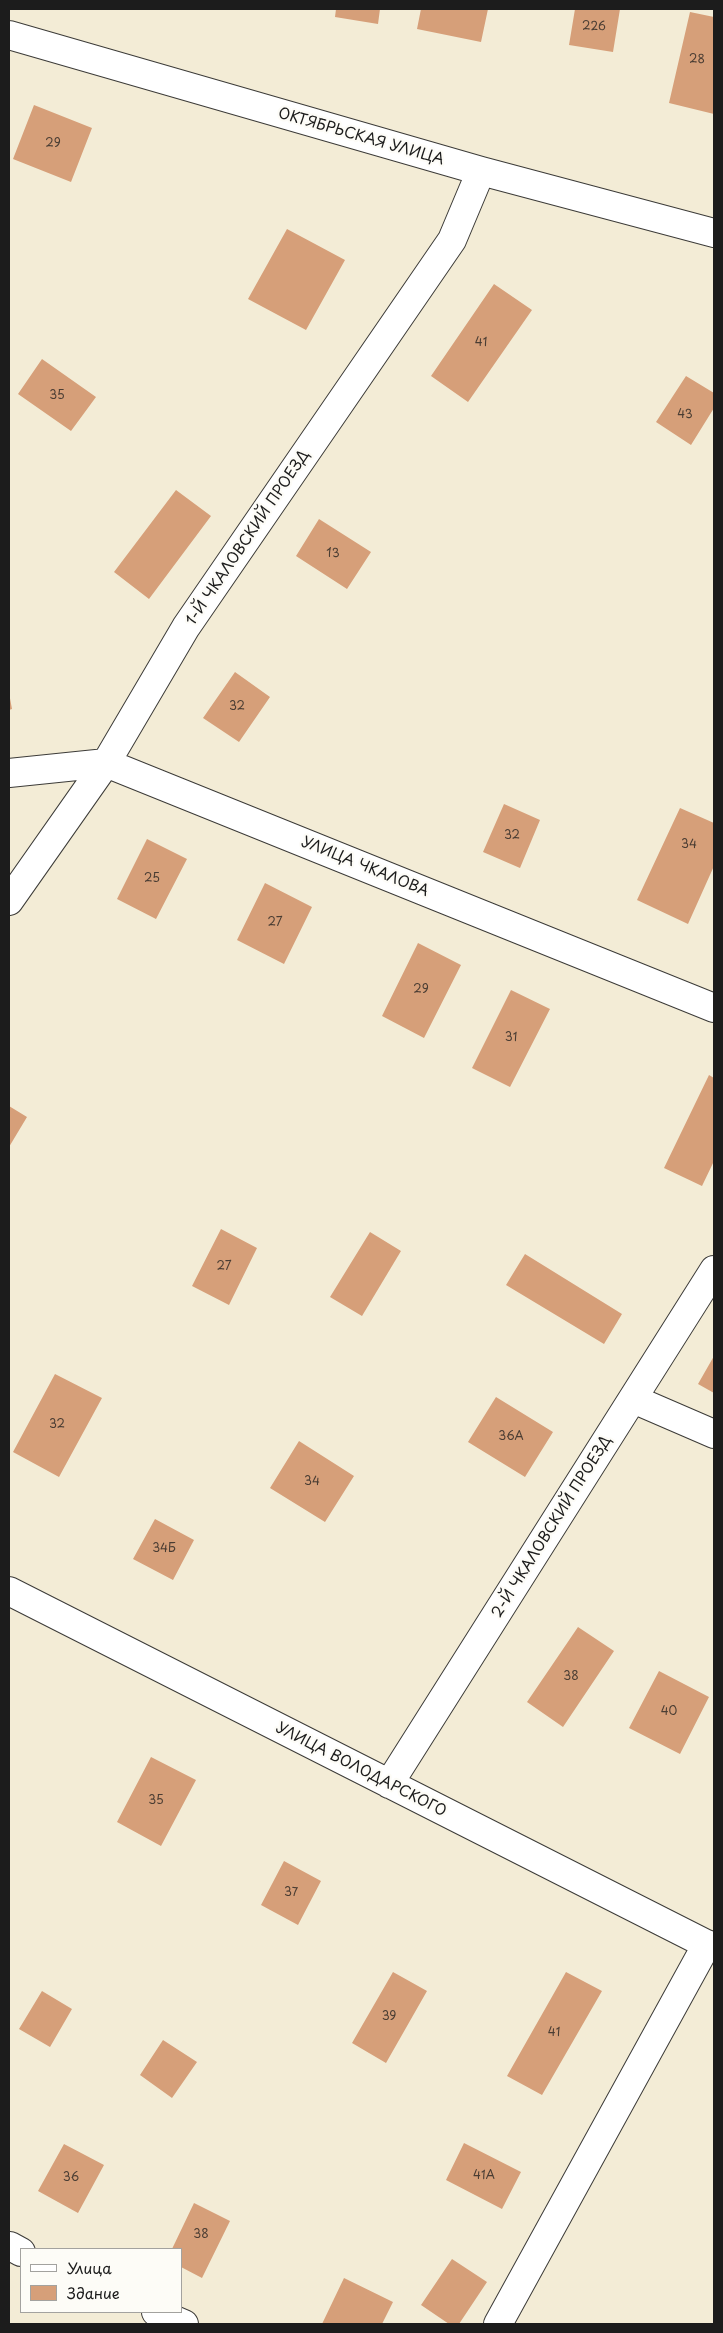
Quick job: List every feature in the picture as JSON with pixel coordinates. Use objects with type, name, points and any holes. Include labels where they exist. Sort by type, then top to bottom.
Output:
[{"type":"street","name":"ОКТЯБРЬСКАЯ УЛИЦА","points":[[9,35],[480,171],[714,233]]},
{"type":"street","name":"1-Й ЧКАЛОВСКИЙ ПРОЕЗД","points":[[9,901],[106,763],[186,627],[452,240],[480,171]]},
{"type":"street","name":"УЛИЦА ЧКАЛОВА","points":[[9,774],[106,763],[714,1008]]},
{"type":"street","name":"2-Й ЧКАЛОВСКИЙ ПРОЕЗД","points":[[389,1784],[714,1270]]},
{"type":"street","points":[[633,1399],[714,1434]]},
{"type":"street","name":"УЛИЦА ВОЛОДАРСКОГО","points":[[9,1591],[710,1946]]},
{"type":"street","points":[[498,2324],[710,1946]]},
{"type":"street","points":[[158,2313],[184,2324]]},
{"type":"building","points":[[336,9],[380,9],[378,24],[335,17]]},
{"type":"building","points":[[421,9],[488,9],[481,42],[417,29]]},
{"type":"building","points":[[575,9],[620,9],[613,52],[569,45]]},
{"type":"building","points":[[690,12],[714,17],[714,114],[669,103]]},
{"type":"building","points":[[34,105],[92,128],[71,182],[13,159]]},
{"type":"building","points":[[287,229],[345,260],[306,330],[248,299]]},
{"type":"building","points":[[494,284],[532,310],[468,402],[431,376]]},
{"type":"building","points":[[42,359],[96,397],[71,431],[18,394]]},
{"type":"building","points":[[686,376],[714,393],[714,408],[691,445],[656,422]]},
{"type":"building","points":[[176,490],[211,516],[149,599],[114,572]]},
{"type":"building","points":[[319,519],[371,552],[347,589],[296,556]]},
{"type":"building","points":[[235,672],[270,697],[239,742],[203,718]]},
{"type":"building","points":[[9,693],[12,709],[9,710]]},
{"type":"building","points":[[504,804],[540,820],[520,868],[483,852]]},
{"type":"building","points":[[680,808],[714,823],[714,866],[688,924],[637,900]]},
{"type":"building","points":[[147,839],[187,859],[156,919],[117,899]]},
{"type":"building","points":[[265,883],[312,907],[284,964],[237,940]]},
{"type":"building","points":[[418,943],[461,965],[424,1038],[382,1016]]},
{"type":"building","points":[[511,990],[550,1009],[510,1087],[472,1068]]},
{"type":"building","points":[[709,1075],[714,1078],[714,1161],[702,1186],[664,1168]]},
{"type":"building","points":[[9,1106],[27,1117],[9,1147]]},
{"type":"building","points":[[221,1229],[257,1248],[229,1305],[192,1286]]},
{"type":"building","points":[[370,1232],[401,1251],[362,1316],[330,1297]]},
{"type":"building","points":[[525,1254],[622,1314],[604,1344],[506,1285]]},
{"type":"building","points":[[714,1356],[714,1393],[698,1384]]},
{"type":"building","points":[[55,1374],[102,1398],[59,1477],[13,1452]]},
{"type":"building","points":[[496,1397],[553,1432],[525,1477],[468,1442]]},
{"type":"building","points":[[299,1441],[354,1476],[325,1522],[270,1488]]},
{"type":"building","points":[[155,1519],[194,1540],[173,1580],[133,1559]]},
{"type":"building","points":[[578,1627],[614,1651],[563,1727],[527,1702]]},
{"type":"building","points":[[659,1671],[709,1697],[680,1754],[629,1728]]},
{"type":"building","points":[[151,1757],[196,1780],[161,1846],[117,1822]]},
{"type":"building","points":[[284,1861],[321,1881],[298,1925],[261,1905]]},
{"type":"building","points":[[393,1972],[427,1991],[386,2063],[352,2043]]},
{"type":"building","points":[[566,1972],[602,1991],[542,2095],[507,2076]]},
{"type":"building","points":[[42,1991],[72,2009],[50,2047],[19,2029]]},
{"type":"building","points":[[163,2040],[197,2062],[172,2098],[140,2075]]},
{"type":"building","points":[[464,2143],[521,2172],[502,2209],[446,2180]]},
{"type":"building","points":[[64,2144],[104,2165],[78,2213],[38,2191]]},
{"type":"building","points":[[194,2203],[230,2221],[202,2278],[182,2268],[182,2248],[172,2248]]},
{"type":"building","points":[[452,2259],[487,2282],[459,2324],[449,2324],[421,2305]]},
{"type":"building","points":[[344,2278],[393,2302],[382,2324],[322,2324]]}]
